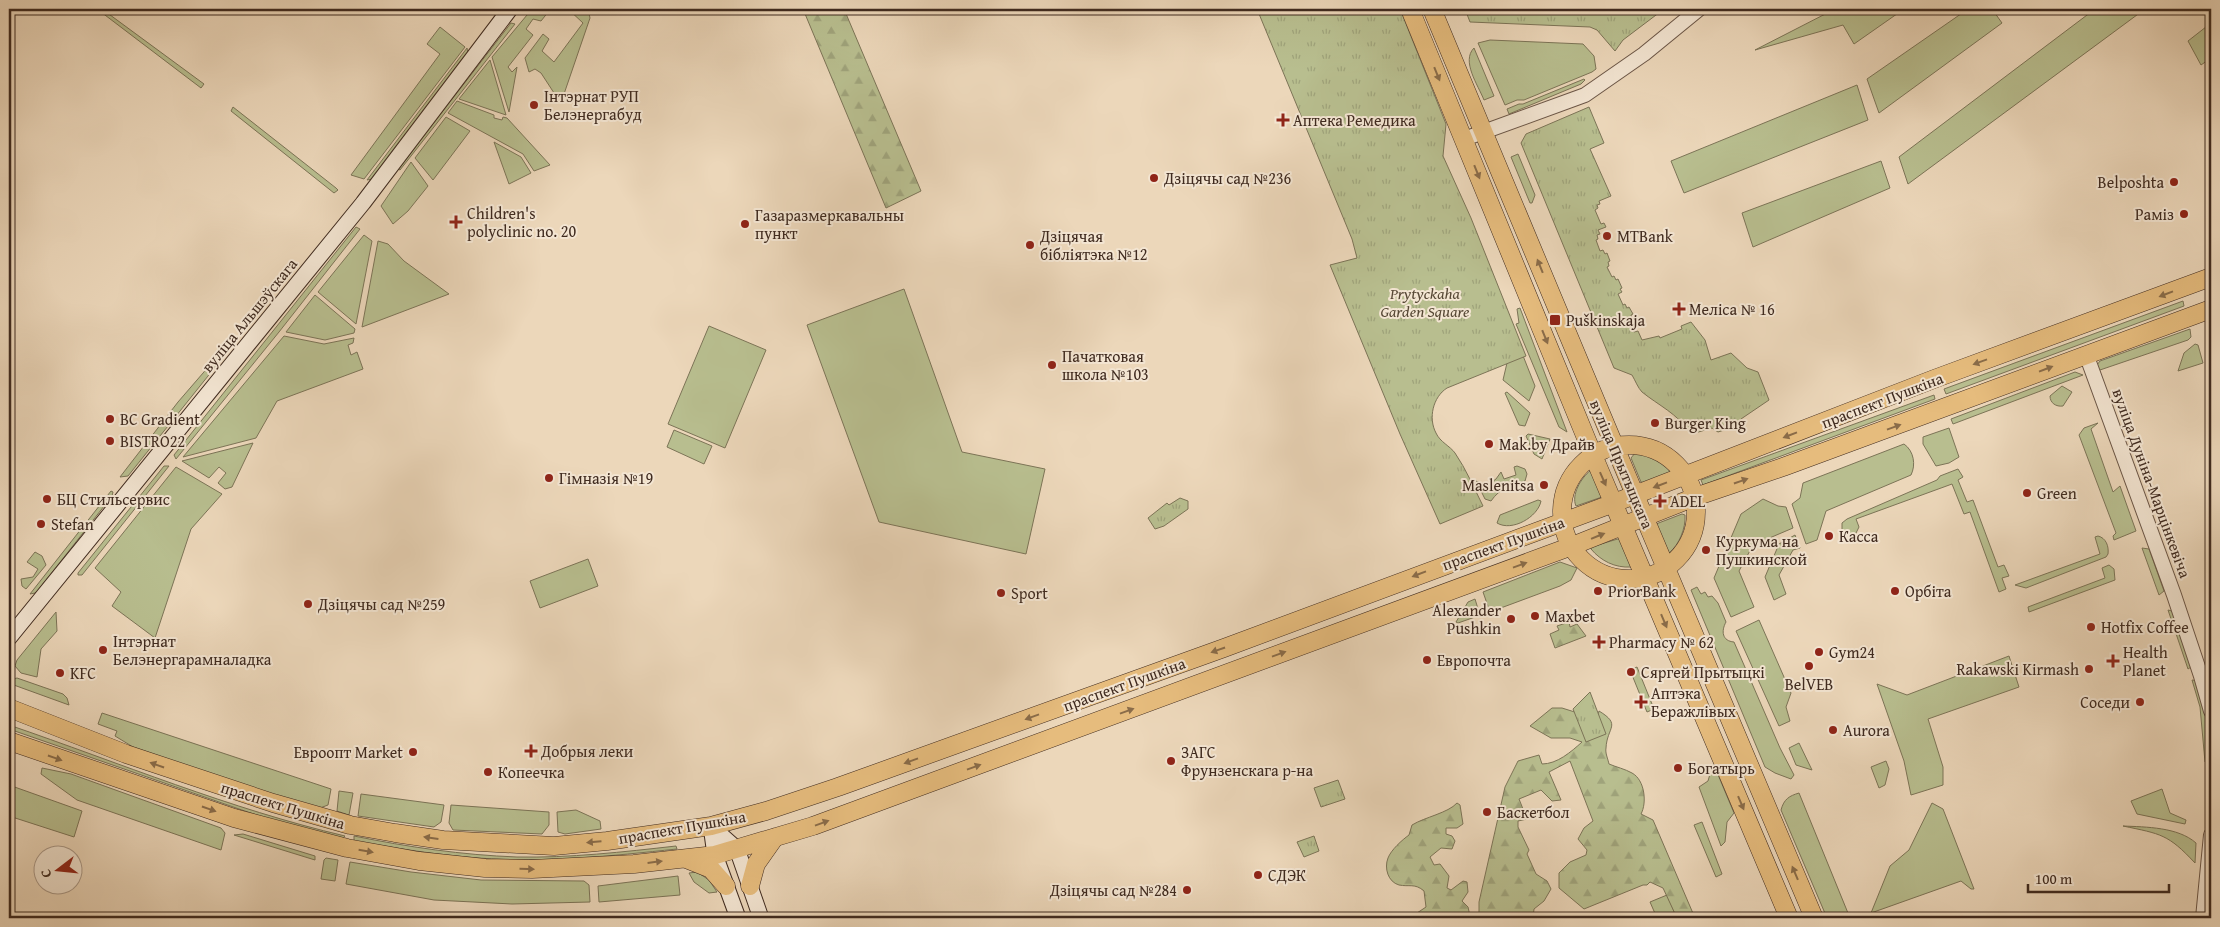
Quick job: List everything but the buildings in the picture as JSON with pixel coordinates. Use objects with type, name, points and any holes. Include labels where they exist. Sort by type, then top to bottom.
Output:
[{"type":"main road","name":"вуліца Альшэўскага","points":[[9,638],[363,203],[510,9]]},
{"type":"main road","name":"вуліца Прытыцкага","points":[[1410,9],[1593,455],[1789,918]]},
{"type":"main road","name":"вуліца Прытыцкага","points":[[1432,9],[1485,131],[1614,446],[1814,918]]},
{"type":"main road","name":"праспект Пушкіна","points":[[9,708],[126,754],[273,803],[350,825],[387,832],[443,840],[554,846],[607,841],[711,826],[766,811],[838,787],[1224,648],[2211,277]]},
{"type":"main road","name":"праспект Пушкіна","points":[[9,741],[234,818],[323,842],[410,859],[485,868],[532,869],[617,866],[715,854],[832,820],[1572,546],[1694,497],[1792,464],[2211,309]]},
{"type":"main road","points":[[1634,445],[1652,448],[1670,458],[1685,476],[1694,497],[1695,520],[1690,540],[1679,556],[1666,568],[1645,576],[1622,578],[1602,572],[1584,562],[1572,546],[1563,520],[1563,505],[1567,486],[1578,468],[1593,455],[1614,446],[1634,445]]},
{"type":"main road","points":[[711,826],[737,849],[761,918]]},
{"type":"main road","points":[[711,826],[715,854],[738,918]]},
{"type":"main road","points":[[750,886],[756,864],[775,837]]},
{"type":"main road","points":[[684,858],[711,869],[726,886]]},
{"type":"street","points":[[1464,139],[1584,95],[1644,54],[1699,9]]},
{"type":"street","name":"вуліца Дуніна-Марцінкевіча","points":[[2086,354],[2177,604],[2211,711]]},
{"type":"street","points":[[2203,918],[2211,835]]},
{"type":"green space","points":[[97,9],[102,9],[204,84],[201,88]]},
{"type":"green space","points":[[532,9],[546,9],[549,11],[541,21],[533,19],[526,29],[533,35],[508,67],[512,72],[517,67],[509,112],[492,57]]},
{"type":"green space","points":[[568,9],[588,9],[590,18],[564,94],[556,96],[541,73],[535,69],[529,72],[525,58],[543,34],[549,39],[542,51],[554,62],[583,23]]},
{"type":"green space","points":[[803,9],[844,9],[921,191],[886,208]]},
{"type":"green space","name":"Prytyckaha Garden Square","points":[[1257,9],[1400,9],[1446,124],[1443,156],[1471,218],[1526,356],[1447,388],[1435,402],[1432,421],[1436,433],[1459,459],[1483,506],[1440,524],[1400,434],[1330,265],[1357,258],[1352,239]]},
{"type":"green space","points":[[1465,9],[1664,9],[1623,40],[1615,51],[1597,30],[1590,27],[1470,22]]},
{"type":"green space","points":[[1835,9],[1904,9],[1854,44],[1843,25],[1755,50]]},
{"type":"green space","points":[[1968,9],[1992,9],[2002,23],[1879,113],[1867,79]]},
{"type":"green space","points":[[2095,9],[2145,9],[1908,184],[1899,157]]},
{"type":"green space","points":[[511,23],[515,24],[400,170],[398,169]]},
{"type":"green space","points":[[2211,23],[2211,58],[2201,65],[2188,41]]},
{"type":"green space","points":[[440,27],[465,47],[364,179],[351,175],[440,54],[427,44]]},
{"type":"green space","points":[[1490,40],[1583,44],[1594,56],[1596,69],[1524,100],[1517,100],[1505,105],[1478,43]]},
{"type":"green space","points":[[467,48],[468,54],[372,179],[367,180]]},
{"type":"green space","points":[[1474,48],[1494,96],[1484,100],[1470,66],[1470,53]]},
{"type":"green space","points":[[490,60],[506,115],[459,99]]},
{"type":"green space","points":[[1584,79],[1581,84],[1509,114],[1507,109]]},
{"type":"green space","points":[[1857,85],[1868,120],[1684,193],[1671,161]]},
{"type":"green space","points":[[457,101],[494,115],[494,118],[502,120],[503,117],[507,118],[550,165],[534,171],[523,154],[448,113]]},
{"type":"green space","points":[[233,107],[338,190],[334,193],[231,111]]},
{"type":"green space","points":[[1589,107],[1604,143],[1590,149],[1611,196],[1599,201],[1600,204],[1597,205],[1598,208],[1595,210],[1601,224],[1604,223],[1606,227],[1598,230],[1600,234],[1597,235],[1598,239],[1596,240],[1600,251],[1603,250],[1605,254],[1607,253],[1610,261],[1607,267],[1612,277],[1614,276],[1616,280],[1618,279],[1622,288],[1620,289],[1622,292],[1618,294],[1623,305],[1625,304],[1627,308],[1629,307],[1633,314],[1631,315],[1632,319],[1629,321],[1634,332],[1638,331],[1642,340],[1659,336],[1660,338],[1682,329],[1681,326],[1691,322],[1705,340],[1711,360],[1731,353],[1747,368],[1758,372],[1769,400],[1741,419],[1740,425],[1718,432],[1712,428],[1695,433],[1689,432],[1674,415],[1642,392],[1632,375],[1614,368],[1521,143],[1526,134]]},
{"type":"green space","points":[[446,117],[470,131],[433,180],[415,158]]},
{"type":"green space","points":[[494,142],[521,157],[531,173],[509,184]]},
{"type":"green space","points":[[1518,154],[1535,195],[1532,203],[1530,203],[1511,157]]},
{"type":"green space","points":[[1881,161],[1890,188],[1753,247],[1742,213]]},
{"type":"green space","points":[[411,162],[428,186],[408,211],[393,224],[381,206]]},
{"type":"green space","points":[[356,227],[360,229],[176,459],[174,455]]},
{"type":"green space","points":[[364,235],[372,241],[356,324],[318,292]]},
{"type":"green space","points":[[378,241],[388,244],[404,261],[449,294],[362,327]]},
{"type":"green space","points":[[904,289],[962,452],[1045,469],[1026,554],[879,522],[807,325]]},
{"type":"green space","points":[[315,295],[355,329],[354,333],[325,340],[286,332]]},
{"type":"green space","points":[[2183,301],[2184,306],[1946,394],[1944,389]]},
{"type":"green space","points":[[1520,308],[1567,432],[1559,427],[1516,324],[1519,323],[1517,309]]},
{"type":"green space","points":[[709,326],[766,350],[725,448],[668,424]]},
{"type":"green space","points":[[2190,329],[2191,337],[2188,340],[2097,371],[2097,365],[2100,361]]},
{"type":"green space","points":[[1514,333],[1535,386],[1529,401],[1503,380]]},
{"type":"green space","points":[[284,336],[324,344],[354,338],[353,343],[348,345],[351,355],[357,352],[363,369],[277,401],[256,438],[183,457]]},
{"type":"green space","points":[[2195,344],[2198,345],[2203,363],[2178,371],[2184,353]]},
{"type":"green space","points":[[216,358],[220,361],[128,476],[120,477],[178,402]]},
{"type":"green space","points":[[2075,372],[2083,375],[1953,424],[1951,419]]},
{"type":"green space","points":[[2062,386],[2072,392],[2063,406],[2058,406],[2052,403],[2050,396]]},
{"type":"green space","points":[[1507,392],[1530,413],[1525,426],[1519,425],[1505,393]]},
{"type":"green space","points":[[1934,395],[1935,399],[1703,485],[1701,480]]},
{"type":"green space","points":[[2098,423],[2091,429],[2113,492],[2120,486],[2136,531],[2114,540],[2113,536],[2116,533],[2079,435],[2084,428]]},
{"type":"green space","points":[[1949,428],[1959,457],[1949,463],[1936,466],[1923,444],[1923,437]]},
{"type":"green space","points":[[674,430],[712,446],[704,464],[667,447]]},
{"type":"green space","points":[[1528,434],[1550,439],[1542,459],[1534,454],[1526,436]]},
{"type":"green space","points":[[253,443],[232,487],[225,489],[218,483],[226,473],[219,467],[209,478],[182,461]]},
{"type":"green space","points":[[1904,444],[1910,450],[1913,458],[1911,475],[1826,511],[1817,540],[1806,544],[1792,504],[1800,498],[1803,483]]},
{"type":"green space","points":[[1635,453],[1659,461],[1670,472],[1645,483],[1641,482],[1631,458]]},
{"type":"green space","points":[[164,466],[169,466],[82,575],[78,575],[78,573]]},
{"type":"green space","points":[[1517,466],[1525,469],[1527,474],[1525,481],[1502,490],[1491,501],[1485,499],[1476,481],[1488,485],[1501,472],[1504,479],[1516,475],[1514,467]]},
{"type":"green space","points":[[176,467],[222,494],[191,529],[155,638],[112,606],[121,592],[95,568]]},
{"type":"green space","points":[[1958,469],[1963,477],[1958,480],[1967,502],[1973,500],[1998,567],[2004,565],[2009,576],[2002,578],[2006,589],[1999,592],[1970,512],[1964,514],[1952,484],[1856,519],[1859,527],[1855,535],[1846,535],[1842,531],[1842,523],[1847,519]]},
{"type":"green space","points":[[1590,471],[1602,497],[1576,506],[1575,497],[1578,487]]},
{"type":"green space","points":[[111,491],[113,492],[112,496],[39,589],[35,593],[30,594]]},
{"type":"green space","points":[[1180,498],[1188,501],[1188,509],[1164,526],[1155,529],[1148,518],[1167,503],[1169,505]]},
{"type":"green space","points":[[1763,499],[1778,506],[1786,507],[1793,528],[1753,545],[1739,571],[1754,607],[1731,617],[1714,578],[1741,514]]},
{"type":"green space","points":[[1538,500],[1541,501],[1539,507],[1524,521],[1510,526],[1497,523],[1500,515]]},
{"type":"green space","points":[[1682,514],[1685,515],[1683,531],[1676,546],[1669,553],[1656,524]]},
{"type":"green space","points":[[1795,535],[1800,548],[1793,550],[1779,575],[1786,594],[1774,600],[1765,577],[1779,544]]},
{"type":"green space","points":[[2098,536],[2105,540],[2107,545],[2108,554],[2106,557],[2026,588],[2015,585],[2100,554],[2095,537]]},
{"type":"green space","points":[[1621,538],[1631,567],[1609,563],[1591,549],[1591,547]]},
{"type":"green space","points":[[2142,548],[2149,549],[2164,591],[2159,595]]},
{"type":"green space","points":[[35,552],[42,556],[46,565],[26,589],[22,586],[21,579],[33,577],[38,569],[27,562]]},
{"type":"green space","points":[[588,559],[598,586],[540,608],[530,581]]},
{"type":"green space","points":[[1560,562],[1577,568],[1571,580],[1560,586],[1490,612],[1483,592]]},
{"type":"green space","points":[[2109,565],[2114,569],[2115,580],[2029,612],[2028,607],[2105,578],[2102,568]]},
{"type":"green space","points":[[1697,587],[1701,594],[1705,592],[1708,597],[1712,596],[1718,603],[1726,622],[1723,629],[1725,638],[1734,642],[1780,748],[1794,775],[1791,779],[1765,767],[1691,590]]},
{"type":"green space","points":[[1475,599],[1479,612],[1478,616],[1456,622],[1468,602]]},
{"type":"green space","points":[[2168,610],[2172,611],[2191,667],[2188,669]]},
{"type":"green space","points":[[56,612],[57,631],[41,649],[37,677],[21,673],[15,666],[17,660]]},
{"type":"green space","points":[[1759,620],[1791,693],[1786,707],[1790,721],[1779,726],[1736,631]]},
{"type":"green space","points":[[1569,622],[1570,627],[1577,624],[1586,636],[1555,648],[1550,634],[1559,630],[1557,626]]},
{"type":"green space","points":[[2009,656],[2019,687],[1928,719],[1943,767],[1943,785],[1911,795],[1904,761],[1877,684],[1907,695]]},
{"type":"green space","points":[[1637,667],[1654,709],[1647,712],[1630,670]]},
{"type":"green space","points":[[17,678],[63,694],[67,698],[69,705],[11,684],[13,679]]},
{"type":"green space","points":[[2192,680],[2200,681],[2208,714],[2211,760],[2205,762],[2200,707]]},
{"type":"green space","points":[[1590,692],[1606,734],[1586,742],[1573,709]]},
{"type":"green space","points":[[1552,708],[1562,708],[1597,719],[1599,711],[1610,720],[1612,723],[1606,750],[1609,764],[1632,773],[1640,781],[1644,792],[1644,804],[1641,814],[1653,820],[1695,918],[1677,918],[1663,888],[1650,882],[1647,885],[1584,909],[1559,888],[1559,873],[1570,862],[1586,855],[1587,850],[1578,839],[1584,828],[1593,821],[1570,761],[1549,772],[1561,800],[1552,801],[1541,790],[1519,799],[1527,819],[1518,821],[1518,827],[1529,850],[1527,854],[1536,874],[1547,881],[1551,889],[1544,901],[1534,909],[1533,918],[1479,918],[1479,902],[1505,787],[1518,761],[1539,755],[1542,764],[1553,762],[1582,742],[1570,738],[1551,738],[1530,726]]},
{"type":"green space","points":[[102,713],[331,789],[328,805],[320,808],[265,793],[133,747],[115,736],[117,731],[98,724]]},
{"type":"green space","points":[[9,725],[217,799],[260,813],[345,836],[343,838],[283,824],[9,729]]},
{"type":"green space","points":[[1799,743],[1812,770],[1796,765],[1789,748]]},
{"type":"green space","points":[[1886,761],[1889,769],[1885,785],[1879,788],[1871,767]]},
{"type":"green space","points":[[42,768],[71,774],[221,828],[225,833],[221,850],[77,800],[41,774]]},
{"type":"green space","points":[[1716,770],[1734,813],[1727,822],[1725,842],[1721,846],[1699,787],[1708,781],[1710,774]]},
{"type":"green space","points":[[1338,780],[1345,799],[1321,807],[1314,788]]},
{"type":"green space","points":[[9,785],[82,811],[74,837],[9,816]]},
{"type":"green space","points":[[2162,789],[2170,813],[2186,820],[2185,824],[2137,814],[2131,801]]},
{"type":"green space","points":[[339,791],[353,793],[349,815],[337,811]]},
{"type":"green space","points":[[1799,793],[1850,918],[1827,918],[1781,810],[1787,798]]},
{"type":"green space","points":[[361,794],[444,805],[441,822],[434,827],[358,816]]},
{"type":"green space","points":[[1457,803],[1460,805],[1463,824],[1457,828],[1446,828],[1446,834],[1452,836],[1455,841],[1452,849],[1441,848],[1430,857],[1434,865],[1440,864],[1449,876],[1447,888],[1451,890],[1463,881],[1467,882],[1468,892],[1462,901],[1468,907],[1470,916],[1468,918],[1394,918],[1417,913],[1426,907],[1424,891],[1415,886],[1399,885],[1392,881],[1386,866],[1389,855],[1409,835],[1412,825],[1448,810]]},
{"type":"green space","points":[[1932,803],[1943,809],[1974,889],[1971,889],[1961,881],[1871,913],[1890,866],[1909,850]]},
{"type":"green space","points":[[451,805],[549,812],[549,825],[542,834],[453,830],[449,823]]},
{"type":"green space","points":[[576,810],[600,821],[601,829],[565,834],[558,832],[557,812]]},
{"type":"green space","points":[[1702,822],[1722,874],[1716,877],[1694,825]]},
{"type":"green space","points":[[2123,826],[2161,829],[2189,838],[2196,843],[2195,863],[2178,846],[2163,837]]},
{"type":"green space","points":[[243,834],[315,856],[315,860],[234,835]]},
{"type":"green space","points":[[354,836],[435,850],[517,857],[577,856],[676,846],[677,849],[578,858],[528,860],[463,857],[400,849],[354,841]]},
{"type":"green space","points":[[1314,836],[1319,851],[1304,857],[1297,842]]},
{"type":"green space","points":[[326,858],[338,860],[335,881],[321,879]]},
{"type":"green space","points":[[350,862],[411,872],[481,880],[584,881],[589,885],[590,902],[512,904],[434,900],[346,884]]},
{"type":"green space","points":[[697,872],[709,880],[717,892],[709,893],[694,882],[689,873]]},
{"type":"green space","points":[[678,876],[680,895],[599,902],[598,886]]},
{"type":"green space","points":[[1667,895],[1677,918],[1657,918],[1650,902]]},
{"type":"place","name":"Інтэрнат РУП Белэнергабуд","points":[[534,105]]},
{"type":"place","name":"Аптека Ремедика","points":[[1283,120]]},
{"type":"place","name":"Дзіцячы сад №236","points":[[1154,178]]},
{"type":"place","name":"Belposhta","points":[[2174,182]]},
{"type":"place","name":"Рамiз","points":[[2184,214]]},
{"type":"place","name":"Children's polyclinic no. 20","points":[[456,222]]},
{"type":"place","name":"Газаразмеркавальны пункт","points":[[745,224]]},
{"type":"place","name":"MTBank","points":[[1607,236]]},
{"type":"place","name":"Дзіцячая бібліятэка №12","points":[[1030,245]]},
{"type":"place","name":"Меліса № 16","points":[[1679,309]]},
{"type":"place","name":"Puškinskaja","points":[[1555,320]]},
{"type":"place","name":"Пачатковая школа №103","points":[[1052,365]]},
{"type":"place","name":"BC Gradient","points":[[110,419]]},
{"type":"place","name":"Burger King","points":[[1655,423]]},
{"type":"place","name":"BISTRO22","points":[[110,441]]},
{"type":"place","name":"Маk.by Драйв","points":[[1489,444]]},
{"type":"place","name":"Гімназія №19","points":[[549,478]]},
{"type":"place","name":"Maslenitsa","points":[[1544,485]]},
{"type":"place","name":"Green","points":[[2027,493]]},
{"type":"place","name":"БЦ Стильсервис","points":[[47,499]]},
{"type":"place","name":"ADEL","points":[[1660,501]]},
{"type":"place","name":"Stefan","points":[[41,524]]},
{"type":"place","name":"Касса","points":[[1829,536]]},
{"type":"place","name":"Куркума на Пушкинской","points":[[1706,550]]},
{"type":"place","name":"PriorBank","points":[[1598,591]]},
{"type":"place","name":"Oрбіта","points":[[1895,591]]},
{"type":"place","name":"Sport","points":[[1001,593]]},
{"type":"place","name":"Дзіцячы сад №259","points":[[308,604]]},
{"type":"place","name":"Maxbet","points":[[1535,616]]},
{"type":"place","name":"Alexander Pushkin","points":[[1511,619]]},
{"type":"place","name":"Hotfix Coffee","points":[[2091,627]]},
{"type":"place","name":"Pharmacy № 62","points":[[1599,642]]},
{"type":"place","name":"Інтэрнат Белэнергарамналадка","points":[[103,650]]},
{"type":"place","name":"Gym24","points":[[1819,652]]},
{"type":"place","name":"Европочта","points":[[1427,660]]},
{"type":"place","name":"Health Planet","points":[[2113,661]]},
{"type":"place","name":"BelVEB","points":[[1809,666]]},
{"type":"place","name":"Rakawski Kirmash","points":[[2089,669]]},
{"type":"place","name":"Сяргей Прытыцкі","points":[[1631,672]]},
{"type":"place","name":"KFC","points":[[60,673]]},
{"type":"place","name":"Аптэка Беражлівых","points":[[1641,702]]},
{"type":"place","name":"Соседи","points":[[2140,702]]},
{"type":"place","name":"Aurora","points":[[1833,730]]},
{"type":"place","name":"Добрыя леки","points":[[531,751]]},
{"type":"place","name":"Евроопт Market","points":[[413,752]]},
{"type":"place","name":"ЗАГС Фрунзенскага р-на","points":[[1171,761]]},
{"type":"place","name":"Богатырь","points":[[1678,768]]},
{"type":"place","name":"Копеечка","points":[[488,772]]},
{"type":"place","name":"Баскетбол","points":[[1487,812]]},
{"type":"place","name":"СДЭК","points":[[1258,875]]},
{"type":"place","name":"Дзіцячы сад №284","points":[[1187,890]]}]
